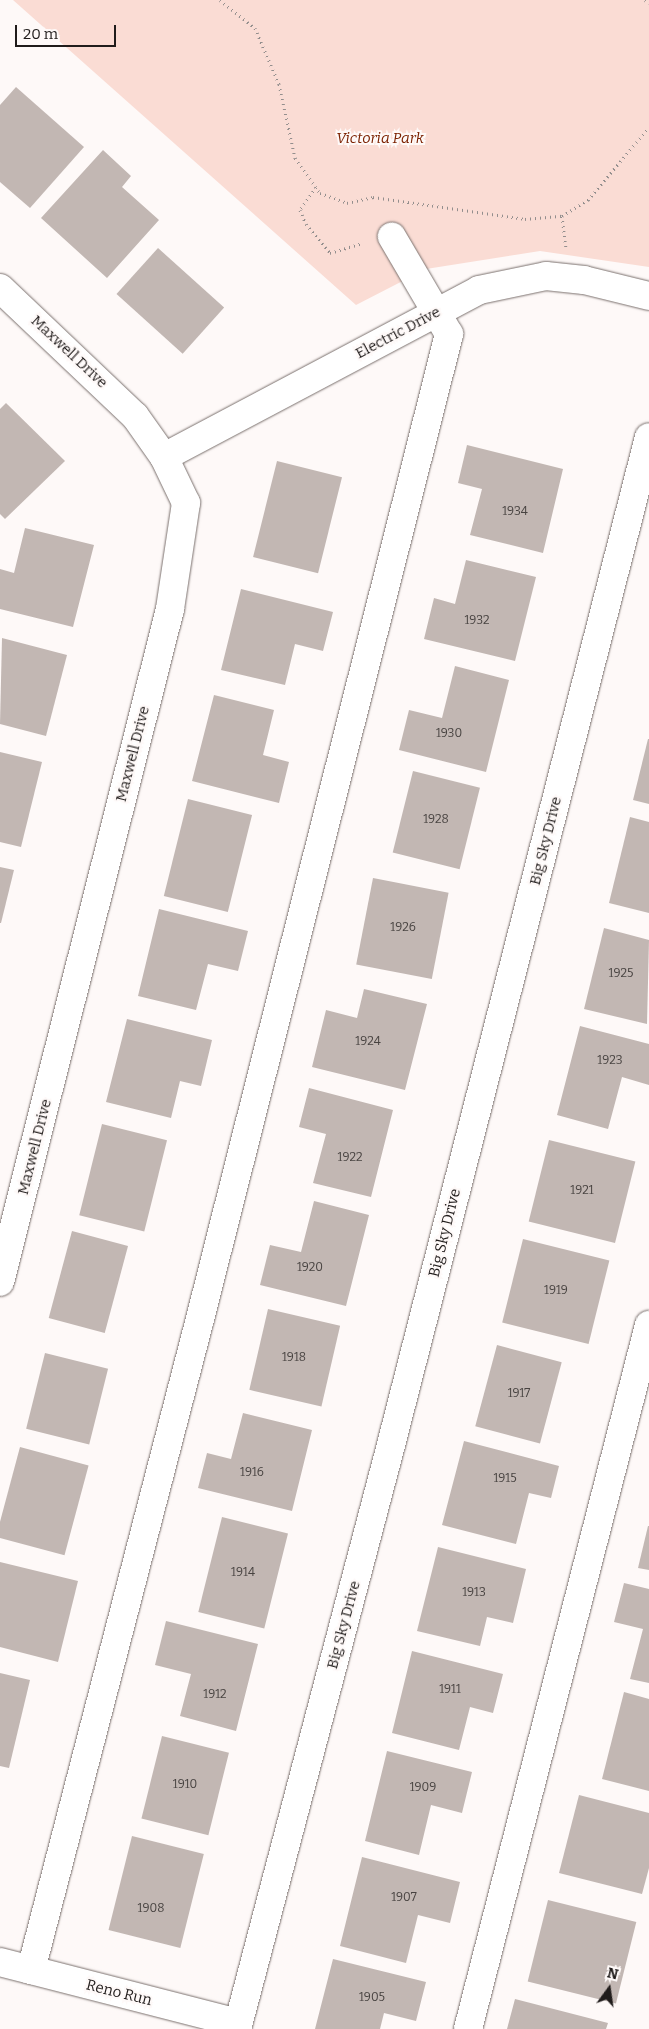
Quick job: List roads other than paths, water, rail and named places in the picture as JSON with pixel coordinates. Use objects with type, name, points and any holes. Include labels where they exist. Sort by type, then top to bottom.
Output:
[{"type":"street","points":[[31,1970],[200,1319],[448,334],[392,237]]},
{"type":"street","name":"Electric Drive","points":[[164,457],[479,290],[546,276],[584,280],[649,296]]},
{"type":"street","name":"Maxwell Drive","points":[[0,288],[135,416],[164,457],[186,503],[170,609],[0,1282]]},
{"type":"street","name":"Big Sky Drive","points":[[238,2026],[392,1441],[649,437]]},
{"type":"street","points":[[468,2029],[649,1325]]},
{"type":"street","name":"Reno Run","points":[[0,1962],[238,2026]]},
{"type":"park label","name":"Victoria Park","points":[[380,139]]}]
